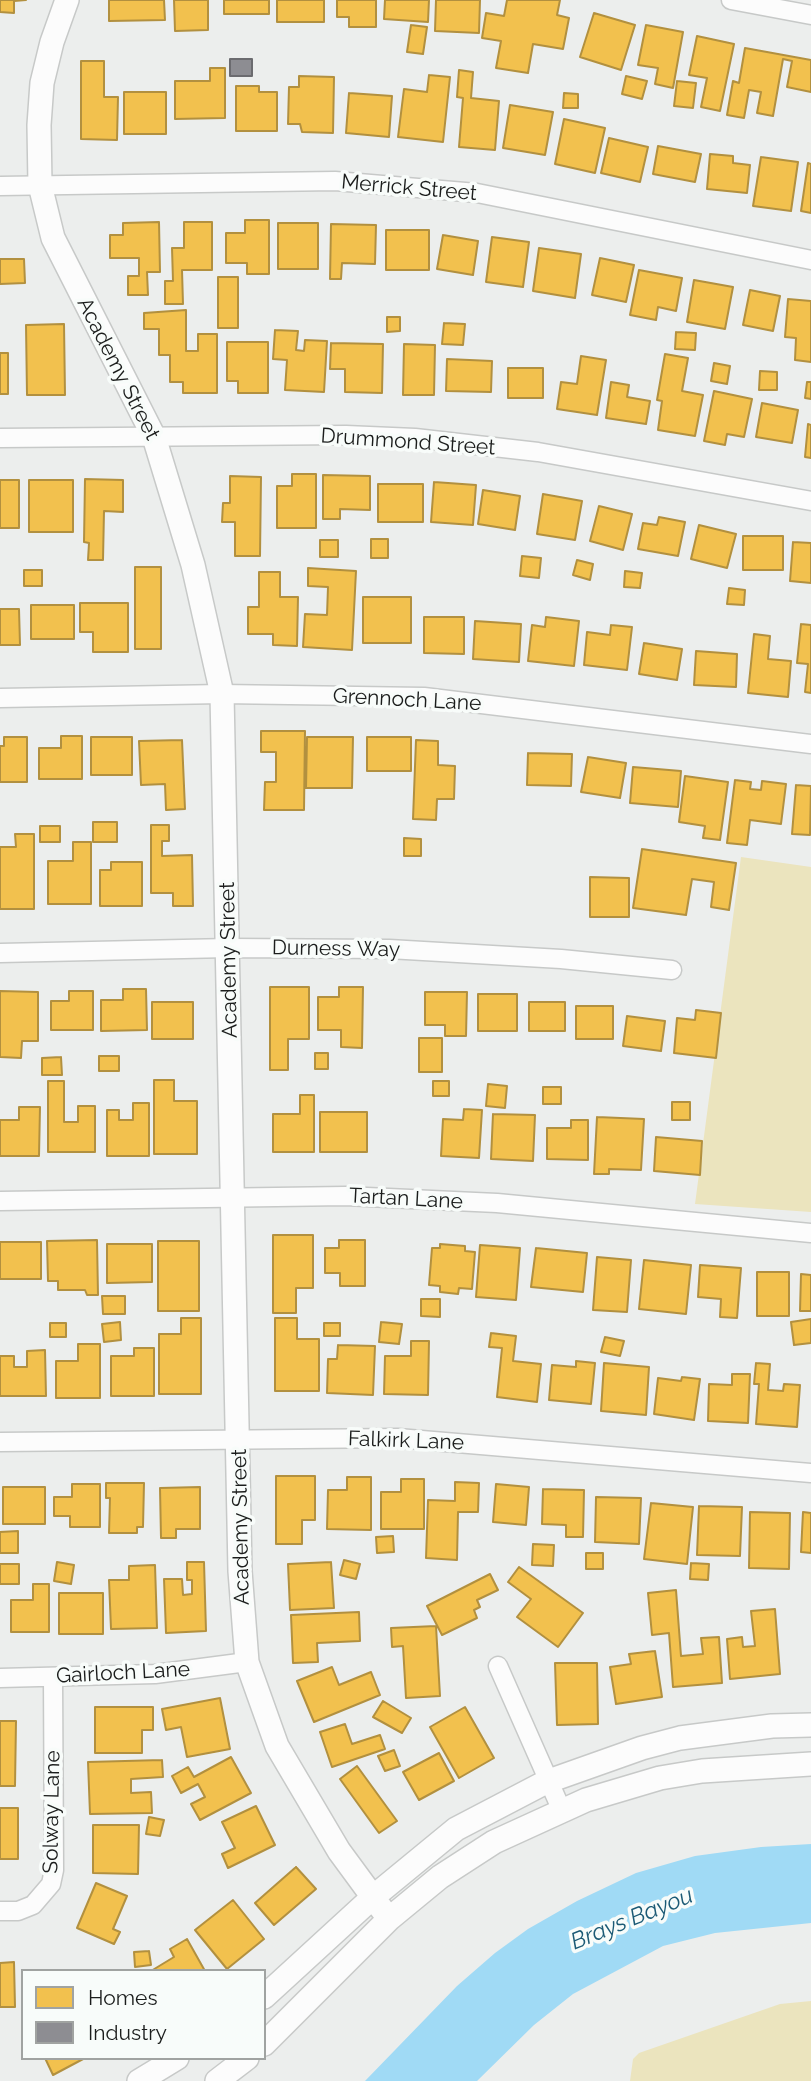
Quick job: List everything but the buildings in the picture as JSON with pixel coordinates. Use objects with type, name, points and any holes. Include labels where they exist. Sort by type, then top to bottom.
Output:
[{"type":"street","name":"Academy Street","points":[[67,0],[51,42],[42,83],[39,125],[40,185],[59,251],[154,437],[193,565],[222,694],[240,1571],[247,1662],[277,1746],[340,1851],[389,1919]]},
{"type":"street","points":[[731,0],[811,15]]},
{"type":"street","name":"Merrick Street","points":[[0,186],[335,181],[477,193],[811,260]]},
{"type":"street","name":"Drummond Street","points":[[0,438],[346,435],[415,438],[538,452],[811,502]]},
{"type":"street","name":"Grennoch Lane","points":[[0,698],[222,694],[425,697],[811,744]]},
{"type":"street","name":"Durness Way","points":[[0,953],[229,948],[389,949],[561,959],[672,970]]},
{"type":"street","name":"Tartan Lane","points":[[0,1200],[345,1196],[497,1203],[811,1233]]},
{"type":"street","name":"Falkirk Lane","points":[[0,1442],[398,1438],[811,1473]]},
{"type":"street","name":"Gairloch Lane","points":[[0,1678],[155,1674],[247,1662]]},
{"type":"street","points":[[498,1666],[546,1782],[562,1811]]},
{"type":"street","name":"Solway Lane","points":[[0,1911],[18,1911],[33,1905],[44,1895],[53,1877],[53,1677]]},
{"type":"street","points":[[266,1995],[372,1898],[456,1829],[546,1782],[642,1748],[680,1738],[748,1729],[811,1725]]},
{"type":"street","points":[[266,2042],[389,1919],[440,1877],[494,1842],[562,1811],[620,1789],[660,1778],[714,1770],[811,1764]]},
{"type":"street","points":[[139,2081],[174,2060]]},
{"type":"street","points":[[217,2081],[244,2060]]},
{"type":"shaded area","points":[[741,857],[811,867],[811,1212],[695,1204]]},
{"type":"shaded area","points":[[811,2001],[811,2081],[630,2081],[633,2059],[639,2053],[780,2004]]},
{"type":"water","name":"Brays Bayou","points":[[811,1844],[811,1923],[715,1933],[663,1946],[573,1994],[534,2025],[477,2081],[365,2081],[457,1986],[495,1953],[528,1929],[577,1901],[636,1873],[695,1856],[761,1847]]}]
